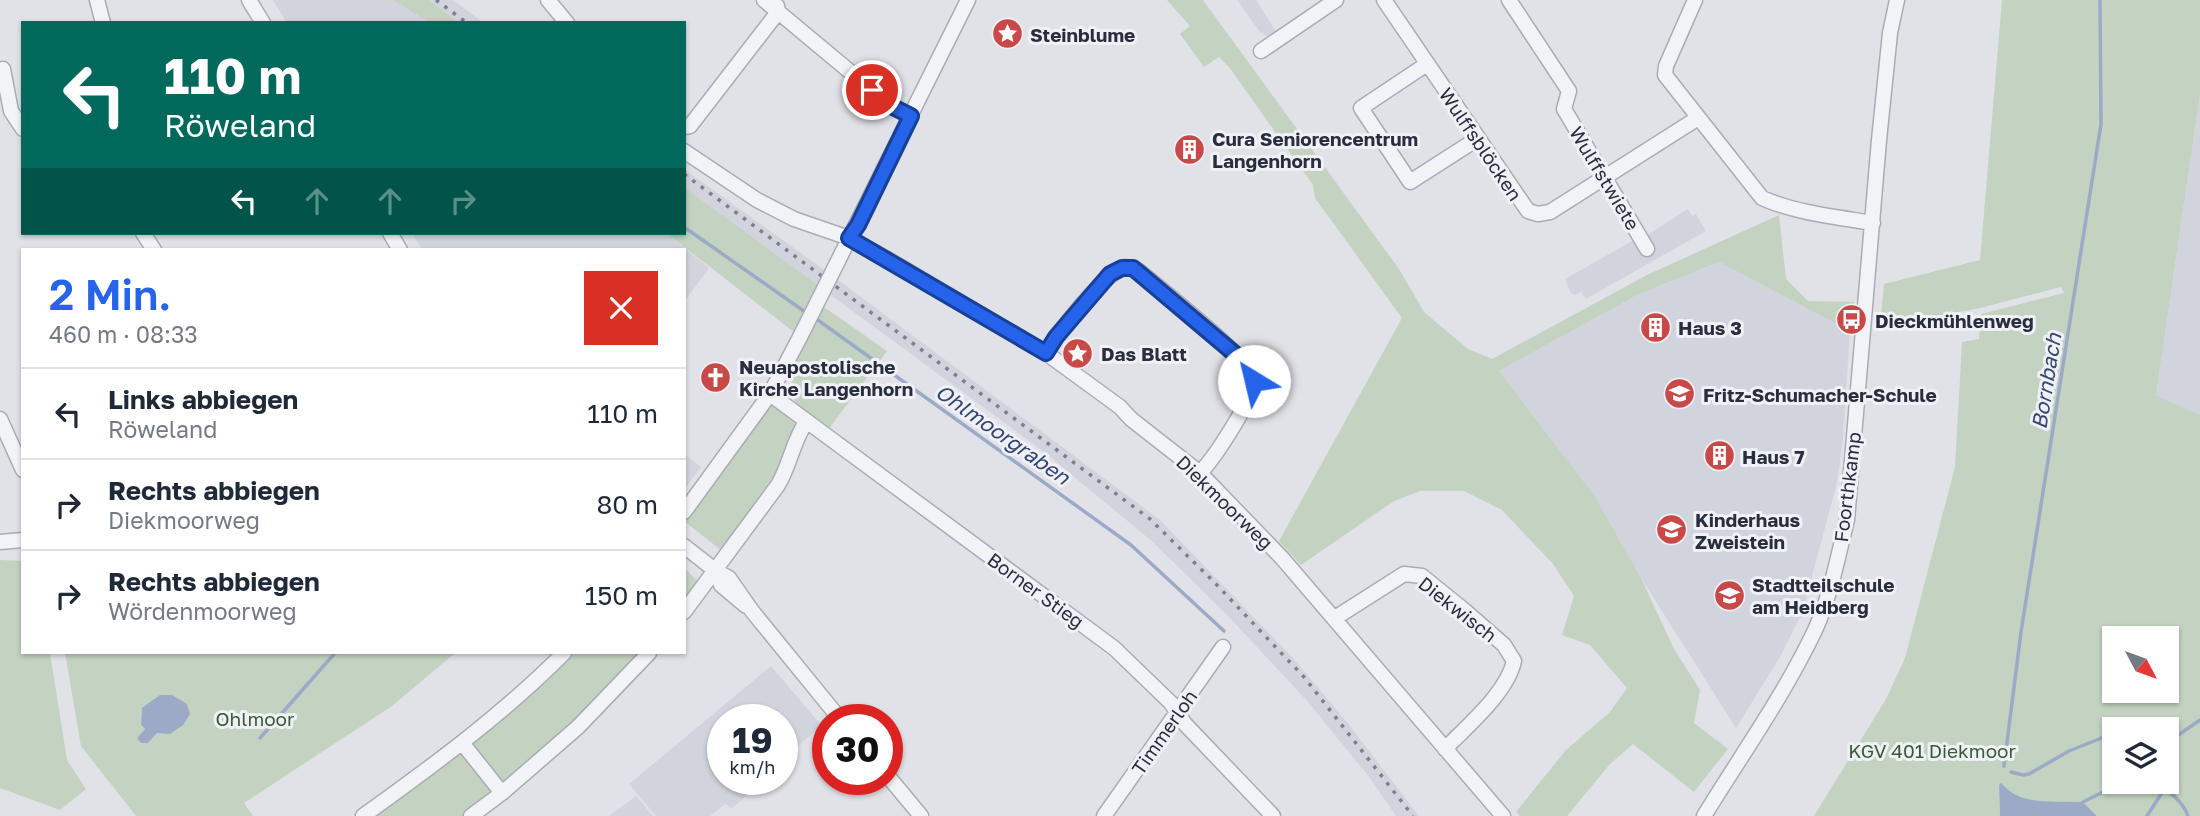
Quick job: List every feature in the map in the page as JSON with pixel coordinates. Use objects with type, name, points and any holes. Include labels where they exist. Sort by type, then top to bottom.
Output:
[{"type":"street","points":[[97,0],[102,21]]},
{"type":"street","points":[[249,0],[262,21]]},
{"type":"street","points":[[548,0],[565,21]]},
{"type":"street","points":[[764,0],[777,6],[893,107],[911,116]]},
{"type":"street","points":[[686,509],[770,394],[858,225],[968,0]]},
{"type":"street","points":[[1261,51],[1336,0]]},
{"type":"street","name":"Wulffsblöcken","points":[[1384,0],[1528,211],[1538,214],[1550,212],[1698,118]]},
{"type":"street","name":"Wulffstwiete","points":[[1509,0],[1569,91],[1563,109],[1647,249]]},
{"type":"street","points":[[1695,0],[1666,66],[1665,75],[1698,118],[1762,198],[1816,214],[1873,223]]},
{"type":"street","name":"Foorthkamp","points":[[1704,816],[1794,670],[1817,625],[1833,577],[1847,520],[1890,33],[1897,0]]},
{"type":"street","points":[[689,154],[687,127],[777,6]]},
{"type":"street","points":[[1427,64],[1362,108],[1410,182],[1478,139]]},
{"type":"street","points":[[3,69],[11,111],[21,126]]},
{"type":"street","name":"Diekmoorweg","points":[[689,154],[757,201],[794,219],[849,238],[1046,353],[1120,407],[1131,419],[1200,473],[1282,558],[1503,816]]},
{"type":"street","points":[[1046,353],[1056,337],[1110,274],[1126,267],[1139,271],[1225,345],[1254,375],[1253,385],[1241,411],[1218,453],[1200,473]]},
{"type":"street","name":"Borner Stieg","points":[[770,394],[1114,648],[1171,703],[1178,714],[1273,816]]},
{"type":"street","points":[[0,419],[21,466]]},
{"type":"street","points":[[686,610],[778,485],[806,422]]},
{"type":"street","points":[[0,542],[21,540]]},
{"type":"street","points":[[686,548],[716,572],[721,585],[752,611],[828,704]]},
{"type":"street","name":"Diekwisch","points":[[1335,618],[1404,574],[1422,576],[1504,645],[1514,662],[1511,673],[1503,686],[1445,749]]},
{"type":"street","name":"Timmerloh","points":[[1104,816],[1223,647]]},
{"type":"street","points":[[363,816],[464,744],[525,692],[563,654]]},
{"type":"street","points":[[471,816],[502,793],[578,727],[648,654]]},
{"type":"street","points":[[464,744],[502,793]]},
{"type":"street","points":[[903,794],[921,816]]},
{"type":"shaded area","points":[[273,0],[393,0],[427,21],[286,21]]},
{"type":"shaded area","points":[[429,0],[453,0],[481,21],[457,21]]},
{"type":"shaded area","points":[[1237,0],[1256,0],[1277,33],[1271,38],[1260,32]]},
{"type":"shaded area","points":[[2200,94],[2200,415],[2156,395]]},
{"type":"shaded area","points":[[686,170],[837,279],[1160,520],[1294,659],[1419,816],[1396,816],[1370,778],[1308,702],[1229,617],[1153,542],[1044,452],[686,188]]},
{"type":"shaded area","points":[[1688,209],[1692,216],[1696,214],[1706,231],[1586,299],[1581,292],[1575,295],[1571,293],[1565,279],[1647,235]]},
{"type":"shaded area","points":[[413,235],[668,235],[684,248],[421,248]]},
{"type":"shaded area","points":[[686,249],[709,268],[686,299]]},
{"type":"shaded area","name":"Fritz-Schumacher-Schule","points":[[1719,262],[1850,331],[1843,438],[1837,483],[1802,613],[1780,657],[1736,728],[1641,578],[1594,495],[1499,371],[1639,294]]},
{"type":"shaded area","points":[[686,456],[701,467],[686,487]]},
{"type":"shaded area","points":[[771,666],[812,714],[812,734],[798,746],[798,704],[725,704]]},
{"type":"shaded area","points":[[707,719],[707,795],[747,795],[732,808],[725,804],[710,816],[656,816],[629,784]]},
{"type":"shaded area","points":[[636,796],[653,816],[609,816]]},
{"type":"green space","points":[[393,0],[429,0],[457,21],[427,21]]},
{"type":"green space","points":[[1167,0],[1203,0],[1399,269],[1424,312],[1468,349],[1492,359],[1647,275],[1779,215],[1786,279],[1808,301],[1854,302],[1850,331],[1719,262],[1639,294],[1499,371],[1594,495],[1641,578],[1674,649],[1700,690],[1694,723],[1728,749],[1694,792],[1633,744],[1610,764],[1567,816],[1520,816],[1516,812],[1566,750],[1610,712],[1627,688],[1590,645],[1562,635],[1574,596],[1553,564],[1502,510],[1464,491],[1420,491],[1394,501],[1301,565],[1279,541],[1402,318],[1315,198],[1313,185],[1229,67],[1219,57],[1204,67],[1180,34],[1190,26]]},
{"type":"green space","name":"KGV 401 Diekmoor","points":[[2002,0],[2200,0],[2200,94],[2156,395],[2200,415],[2200,816],[2097,816],[2083,802],[2032,801],[1999,785],[2000,816],[1814,816],[1886,699],[1905,658],[1955,467],[1962,342],[1979,339],[1981,314],[2064,293],[2061,287],[1980,308],[1880,327],[1884,284],[1980,260]]},
{"type":"green space","points":[[686,188],[830,294],[824,307],[887,351],[828,430],[801,410],[794,399],[792,386],[793,373],[804,343],[824,306],[810,298],[794,332],[669,235],[686,235]]},
{"type":"green space","points":[[770,405],[774,405],[795,421],[797,425],[787,462],[721,550],[686,523],[686,515]]},
{"type":"green space","points":[[0,560],[21,561],[21,654],[50,654],[67,760],[86,789],[60,810],[0,788]]},
{"type":"green space","points":[[686,570],[701,584],[686,603]]},
{"type":"green space","name":"Ohlmoor","points":[[65,654],[454,654],[392,706],[244,803],[253,816],[136,816],[81,746]],"holes":[[[142,708],[157,733],[148,743],[137,738],[145,729],[141,725]]]},
{"type":"green space","points":[[568,654],[643,654],[577,722],[490,797],[463,816],[371,816]]},
{"type":"water","points":[[160,695],[172,695],[187,704],[190,714],[183,725],[170,734],[157,733],[148,743],[141,743],[137,738],[145,729],[141,725],[142,708]]},
{"type":"water","points":[[2001,783],[2010,791],[2029,799],[2083,802],[2097,816],[2000,816]]},
{"type":"waterway","name":"Bornbach","points":[[2004,766],[2021,632],[2101,124],[2100,0]]},
{"type":"waterway","name":"Ohlmoorgraben","points":[[686,228],[808,314]]},
{"type":"waterway","name":"Ohlmoorgraben","points":[[815,318],[1131,545],[1224,631]]},
{"type":"waterway","name":"Ohlmoorgraben","points":[[260,738],[334,654]]},
{"type":"waterway","points":[[2179,734],[2200,720]]},
{"type":"waterway","points":[[2011,772],[2029,774],[2069,751],[2102,738]]},
{"type":"waterway","points":[[2083,802],[2102,792]]},
{"type":"waterway","points":[[2147,816],[2161,794]]},
{"type":"waterway","points":[[2172,794],[2188,816]]},
{"type":"railway","points":[[436,0],[464,21]]},
{"type":"railway","points":[[686,175],[1150,519],[1304,677],[1413,816]]},
{"type":"place","name":"Steinblume","points":[[1007,34]]},
{"type":"place","name":"Cura Seniorencentrum Langenhorn","points":[[1189,149]]},
{"type":"place","name":"Dieckmühlenweg","points":[[1852,320]]},
{"type":"place","name":"Haus 3","points":[[1655,327]]},
{"type":"place","name":"Das Blatt","points":[[1078,353]]},
{"type":"place","name":"Neuapostolische Kirche Langenhorn","points":[[716,377]]},
{"type":"place","name":"Fritz-Schumacher-Schule","points":[[1680,394]]},
{"type":"place","name":"Haus 7","points":[[1719,456]]},
{"type":"place","name":"Kinderhaus Zweistein","points":[[1672,530]]},
{"type":"place","name":"Stadtteilschule am Heidberg","points":[[1729,595]]},
{"type":"route","points":[[872,90],[893,107],[911,116],[858,225],[849,238],[1046,353],[1056,337],[1110,274],[1122,268],[1133,268],[1242,360],[1252,371],[1254,381]]}]
